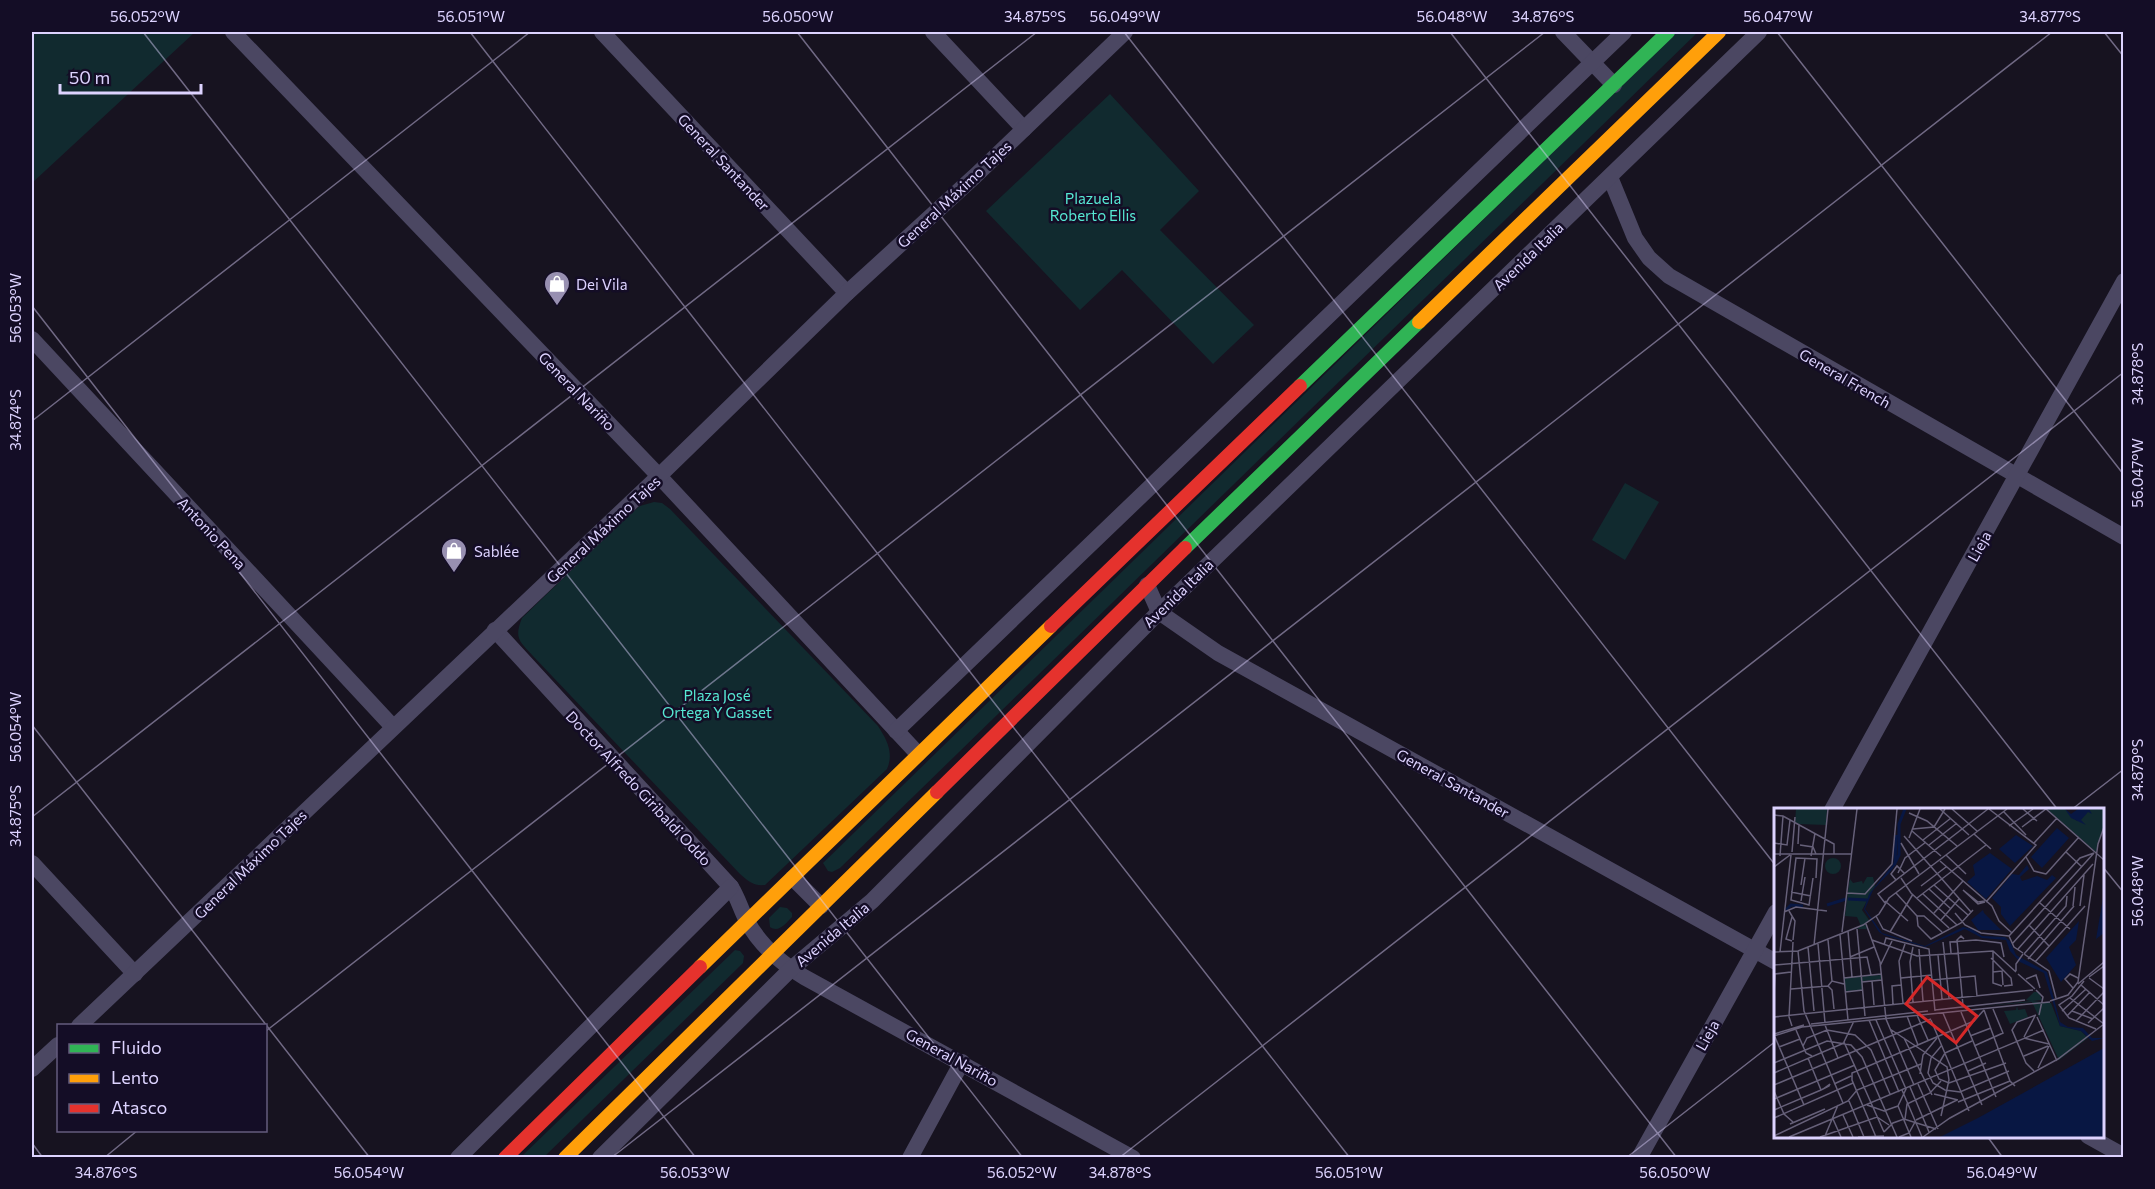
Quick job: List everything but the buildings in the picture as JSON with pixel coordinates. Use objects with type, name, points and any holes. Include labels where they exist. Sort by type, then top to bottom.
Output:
[{"type":"main road","points":[[505,1158],[918,754],[1668,32]]},
{"type":"main road","name":"Avenida Italia","points":[[565,1158],[1147,585],[1719,32]]},
{"type":"street","name":"General Nariño","points":[[233,32],[659,476],[918,754]]},
{"type":"street","name":"General Santander","points":[[602,32],[847,293]]},
{"type":"street","points":[[933,32],[1024,129]]},
{"type":"street","name":"General Máximo Tajes","points":[[81,1024],[659,476],[847,293],[1125,32]]},
{"type":"street","points":[[1563,32],[1614,85]]},
{"type":"street","points":[[896,731],[1624,32]]},
{"type":"street","name":"Avenida Italia","points":[[600,1158],[791,969],[872,900],[1159,612],[1759,32]]},
{"type":"street","name":"General French","points":[[1610,177],[1635,238],[1649,258],[1669,276],[2124,537]]},
{"type":"street","name":"Lieja","points":[[1833,808],[2124,281]]},
{"type":"street","name":"Antonio Pena","points":[[32,339],[393,727]]},
{"type":"street","points":[[1147,585],[1159,612]]},
{"type":"street","name":"General Santander","points":[[1159,612],[1218,653],[1774,961]]},
{"type":"street","name":"Doctor Alfredo Giribaldi Oddo","points":[[495,630],[731,887],[739,899],[747,921],[772,954]]},
{"type":"street","points":[[32,863],[135,974]]},
{"type":"street","name":"Avenida Italia","points":[[793,878],[821,906]]},
{"type":"street","points":[[459,1158],[731,887]]},
{"type":"street","name":"Lieja","points":[[1639,1158],[1774,915]]},
{"type":"street","name":"General Nariño","points":[[772,954],[791,969],[1133,1158]]},
{"type":"street","points":[[32,1069],[57,1045]]},
{"type":"street","points":[[910,1158],[962,1062]]},
{"type":"street","points":[[2090,1138],[2124,1156]]},
{"type":"green space","points":[[32,32],[195,32],[32,183]]},
{"type":"green space","points":[[1676,32],[1698,32],[840,868],[832,872],[828,871],[823,863]]},
{"type":"green space","name":"Plazuela Roberto Ellis","points":[[1110,94],[1199,191],[1160,230],[1254,325],[1213,364],[1122,270],[1080,310],[986,211]]},
{"type":"green space","points":[[1625,483],[1659,502],[1625,560],[1592,540]]},
{"type":"green space","name":"Plaza José Ortega Y Gasset","points":[[654,502],[662,503],[670,509],[878,726],[890,752],[887,769],[765,885],[752,883],[740,874],[519,639],[518,630],[522,618],[628,516],[640,506]]},
{"type":"green space","points":[[780,907],[787,908],[792,913],[792,917],[782,927],[773,929],[770,927],[769,918]]},
{"type":"green space","points":[[735,950],[740,951],[744,956],[743,963],[544,1157],[520,1158]]},
{"type":"traffic: fast","points":[[1300,386],[1668,32]]},
{"type":"traffic: fast","points":[[1185,548],[1419,322]]},
{"type":"traffic: slow","points":[[1419,322],[1719,32]]},
{"type":"traffic: slow","points":[[700,967],[1051,626]]},
{"type":"traffic: slow","points":[[565,1158],[937,792]]},
{"type":"traffic: jam","points":[[1051,626],[1300,386]]},
{"type":"traffic: jam","points":[[937,792],[1185,548]]},
{"type":"traffic: jam","points":[[505,1158],[700,967]]},
{"type":"place","name":"Dei Vila","points":[[557,307]]},
{"type":"place","name":"Sablée","points":[[454,574]]}]
